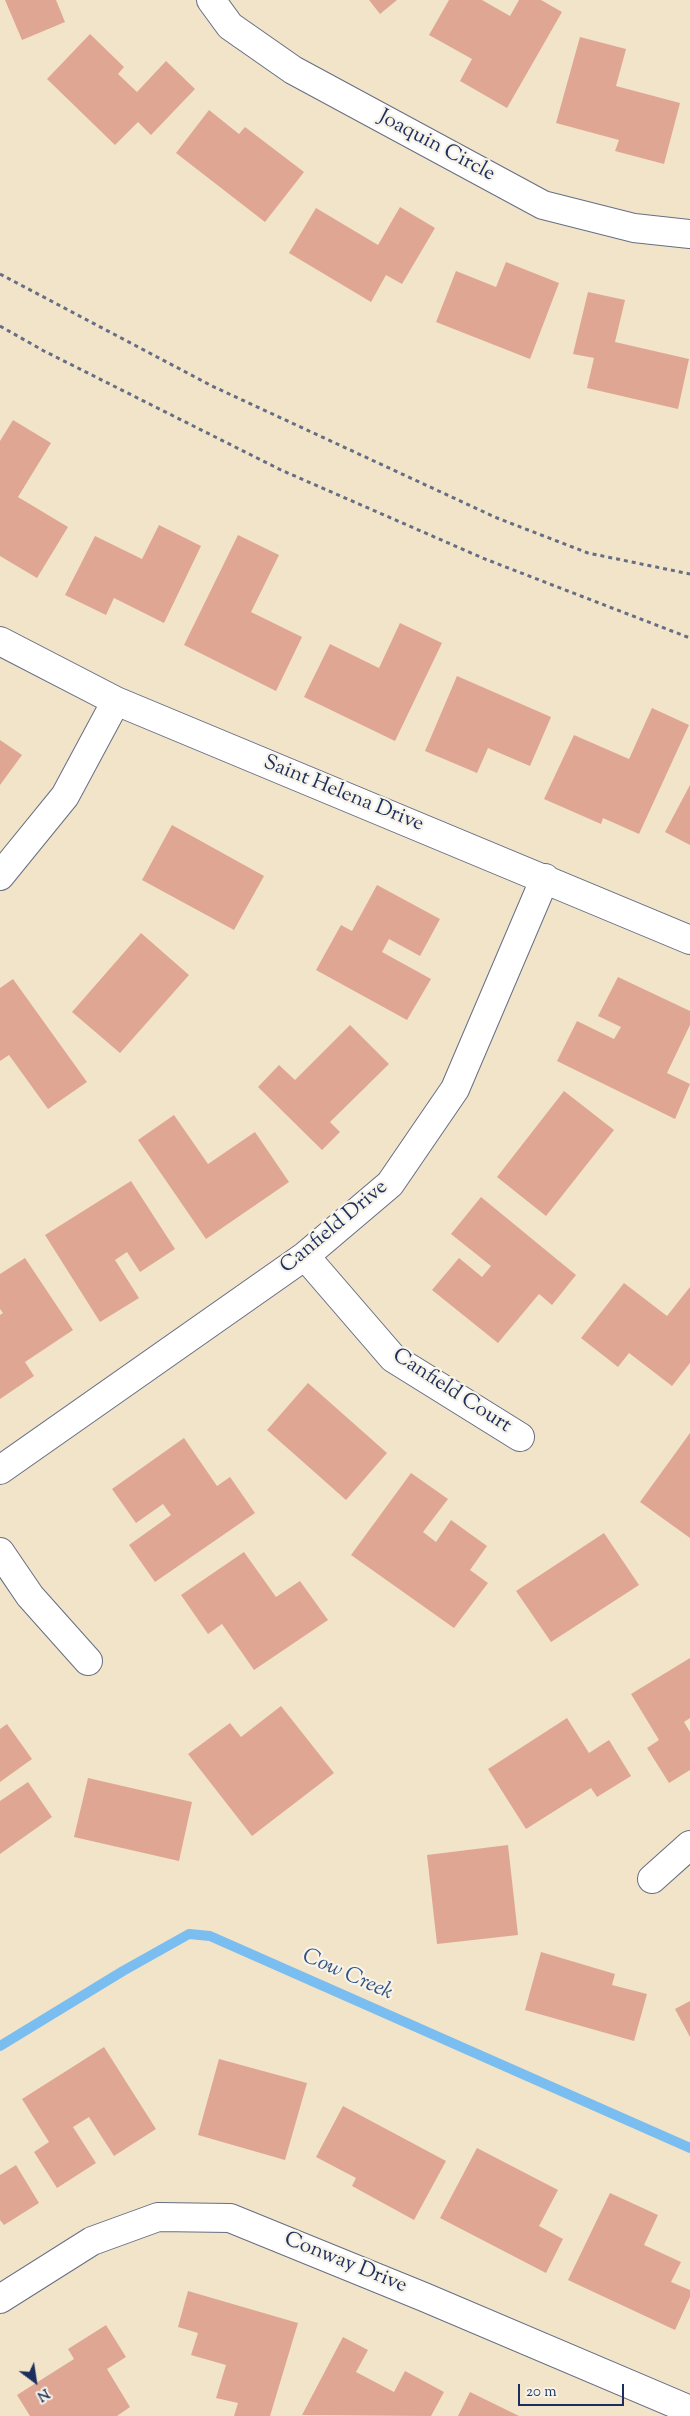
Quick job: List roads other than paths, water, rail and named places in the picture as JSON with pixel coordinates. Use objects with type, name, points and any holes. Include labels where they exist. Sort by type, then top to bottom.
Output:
[{"type":"street","name":"Joaquin Circle","points":[[211,0],[230,26],[293,70],[543,205],[634,228],[690,234]]},
{"type":"street","name":"Saint Helena Drive","points":[[0,640],[116,701],[545,878],[690,940]]},
{"type":"street","points":[[0,876],[65,796],[116,701]]},
{"type":"street","name":"Canfield Drive","points":[[0,1470],[305,1256],[390,1184],[455,1089],[545,878]]},
{"type":"street","name":"Canfield Court","points":[[305,1256],[393,1358],[520,1437]]},
{"type":"street","points":[[0,1552],[30,1596],[88,1661]]},
{"type":"street","points":[[652,1879],[690,1845]]},
{"type":"street","name":"Conway Drive","points":[[0,2299],[92,2241],[158,2217],[230,2218],[424,2297],[690,2410]]},
{"type":"waterway","name":"Cow Creek","points":[[0,2046],[123,1971],[189,1934],[210,1936],[690,2148]]}]
